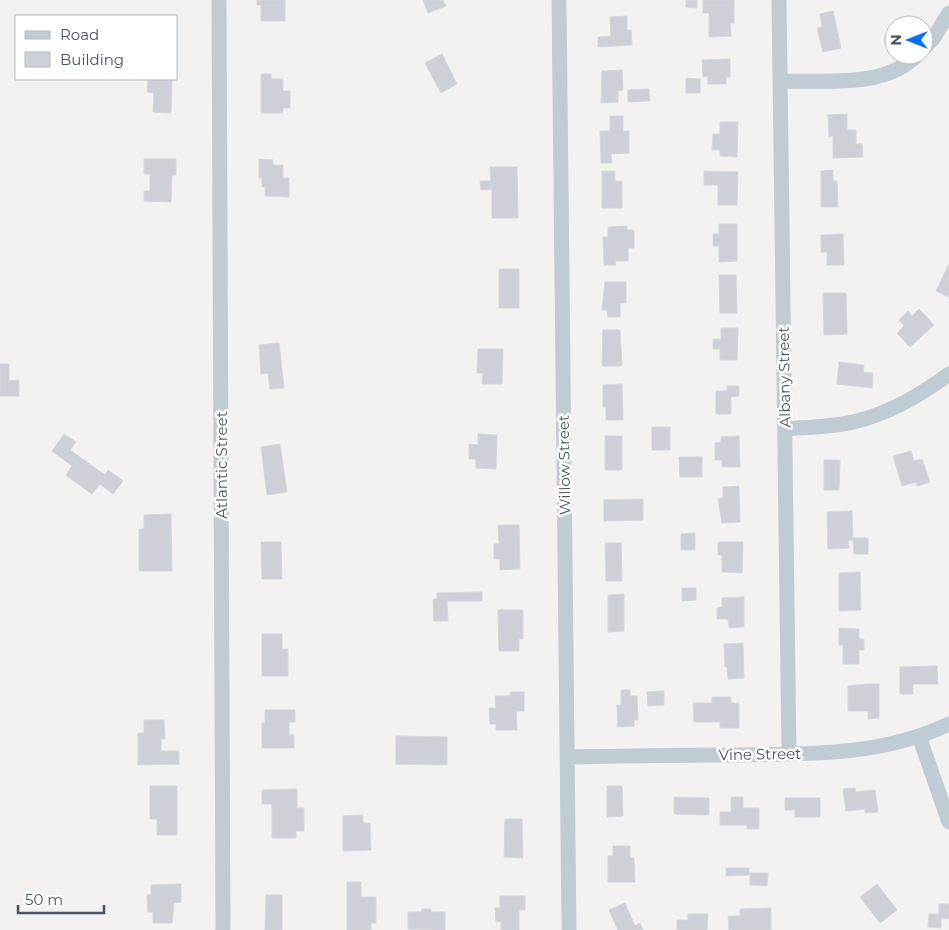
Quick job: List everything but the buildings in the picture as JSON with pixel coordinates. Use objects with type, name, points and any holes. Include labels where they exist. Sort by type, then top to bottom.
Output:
[{"type":"street","name":"Atlantic Street","points":[[219,0],[223,930]]},
{"type":"street","name":"Willow Street","points":[[560,0],[569,930]]},
{"type":"street","name":"Albany Street","points":[[780,0],[789,754]]},
{"type":"street","points":[[934,37],[949,13]]},
{"type":"street","points":[[780,81],[869,78],[892,72],[902,65]]},
{"type":"street","points":[[785,429],[860,420],[908,401],[949,374]]},
{"type":"street","name":"Vine Street","points":[[567,757],[789,754],[863,750],[919,736],[949,724]]},
{"type":"street","points":[[919,736],[949,822]]}]
